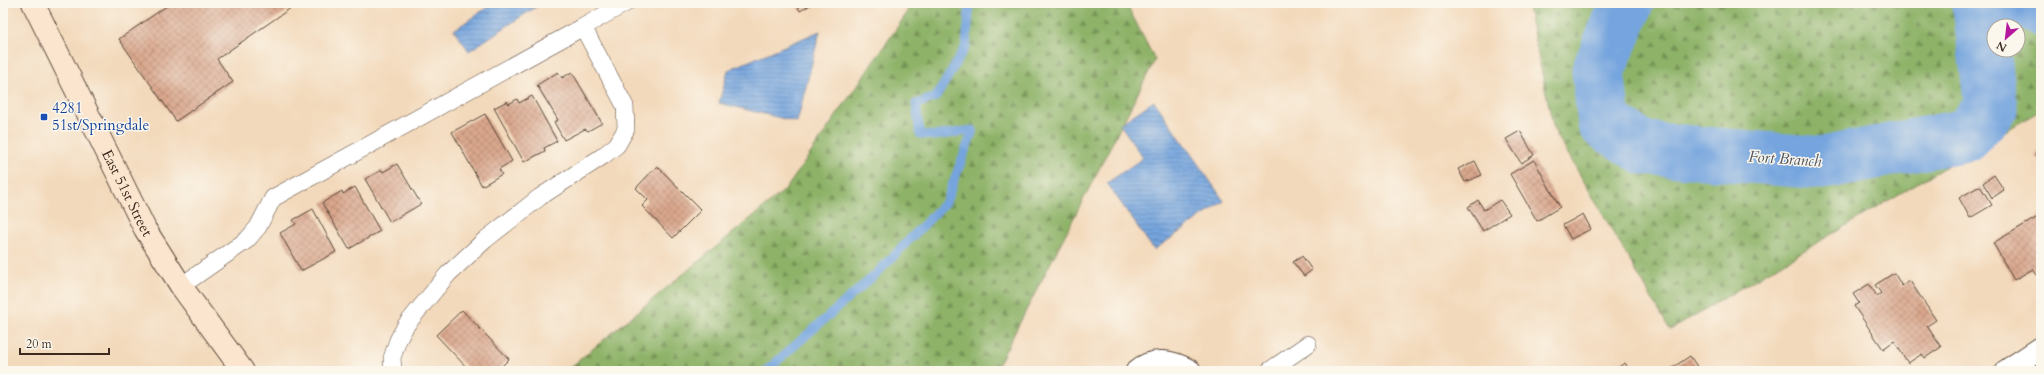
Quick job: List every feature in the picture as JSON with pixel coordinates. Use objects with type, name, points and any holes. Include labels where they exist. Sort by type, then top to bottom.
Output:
[{"type":"main road","name":"East 51st Street","points":[[34,3],[145,229],[181,286],[243,371]]},
{"type":"street","points":[[2006,371],[2041,348]]},
{"type":"street","points":[[1137,371],[1152,363],[1163,362],[1178,364],[1190,371]]},
{"type":"lane","points":[[181,286],[247,240],[258,227],[273,198],[626,3]]},
{"type":"lane","points":[[393,371],[392,358],[398,340],[406,325],[448,274],[485,240],[534,202],[603,156],[616,145],[626,129],[625,106],[583,28]]},
{"type":"lane","points":[[1269,371],[1308,344]]},
{"type":"green space","points":[[908,3],[1126,3],[1155,60],[995,371],[566,371],[786,189],[907,13]]},
{"type":"green space","points":[[1527,3],[2041,3],[2041,110],[1670,330],[1554,130]]},
{"type":"water","points":[[494,3],[542,3],[469,51],[454,30]]},
{"type":"water","points":[[820,31],[797,122],[719,103],[728,70]]},
{"type":"water","points":[[1154,101],[1224,201],[1154,250],[1107,183],[1143,158],[1120,124]]},
{"type":"building","points":[[171,3],[298,3],[217,59],[233,82],[176,121],[119,39]]},
{"type":"building","points":[[796,3],[814,3],[800,11]]},
{"type":"building","points":[[558,72],[562,78],[572,72],[602,123],[588,131],[585,129],[564,140],[554,122],[558,120],[537,85]]},
{"type":"building","points":[[532,96],[557,141],[544,148],[545,151],[524,162],[494,108],[507,101],[509,104],[517,99],[519,103]]},
{"type":"building","points":[[485,114],[512,161],[499,169],[502,174],[482,186],[452,132]]},
{"type":"building","points":[[1520,131],[1534,155],[1521,163],[1506,139]]},
{"type":"building","points":[[2041,146],[2041,160],[2035,156]]},
{"type":"building","points":[[1534,160],[1560,207],[1537,221],[1510,174]]},
{"type":"building","points":[[1475,161],[1482,175],[1465,182],[1458,169]]},
{"type":"building","points":[[397,164],[421,204],[390,222],[365,179],[382,170],[383,172]]},
{"type":"building","points":[[657,166],[701,210],[673,238],[642,206],[648,200],[636,188]]},
{"type":"building","points":[[1994,175],[2004,190],[1992,198],[1983,183]]},
{"type":"building","points":[[1980,186],[1992,205],[1970,218],[1959,198]]},
{"type":"building","points":[[355,187],[380,231],[349,249],[322,203],[342,191],[343,194]]},
{"type":"building","points":[[1478,200],[1484,210],[1500,200],[1510,214],[1483,231],[1468,207]]},
{"type":"building","points":[[313,209],[336,252],[301,271],[280,233],[296,224],[293,220]]},
{"type":"building","points":[[1583,214],[1591,229],[1571,239],[1563,225]]},
{"type":"building","points":[[2041,215],[2041,275],[2038,277],[2033,269],[2014,280],[1993,243]]},
{"type":"building","points":[[1302,256],[1312,270],[1304,276],[1293,262]]},
{"type":"building","points":[[1894,273],[1902,286],[1910,281],[1936,320],[1927,326],[1941,347],[1925,358],[1922,354],[1908,363],[1894,341],[1883,349],[1854,306],[1859,303],[1853,294],[1869,284],[1877,296],[1881,293],[1875,285]]},
{"type":"building","points":[[462,310],[509,359],[499,369],[501,371],[470,371],[436,335]]},
{"type":"building","points":[[1690,356],[1700,371],[1669,370]]},
{"type":"building","points":[[1625,363],[1630,371],[1612,371]]},
{"type":"waterway","points":[[766,371],[877,273],[946,202],[973,130],[934,136],[920,134],[916,104],[936,97],[966,46],[970,3]]},
{"type":"waterway","name":"Fort Branch","points":[[1627,3],[1598,71],[1604,123],[1644,148],[1823,163],[1966,135],[1991,108],[1979,6],[1994,3]]},
{"type":"waterway","name":"Fort Branch","points":[[2028,3],[2041,10]]},
{"type":"place","name":"4281 51st/Springdale","points":[[44,117]]}]
